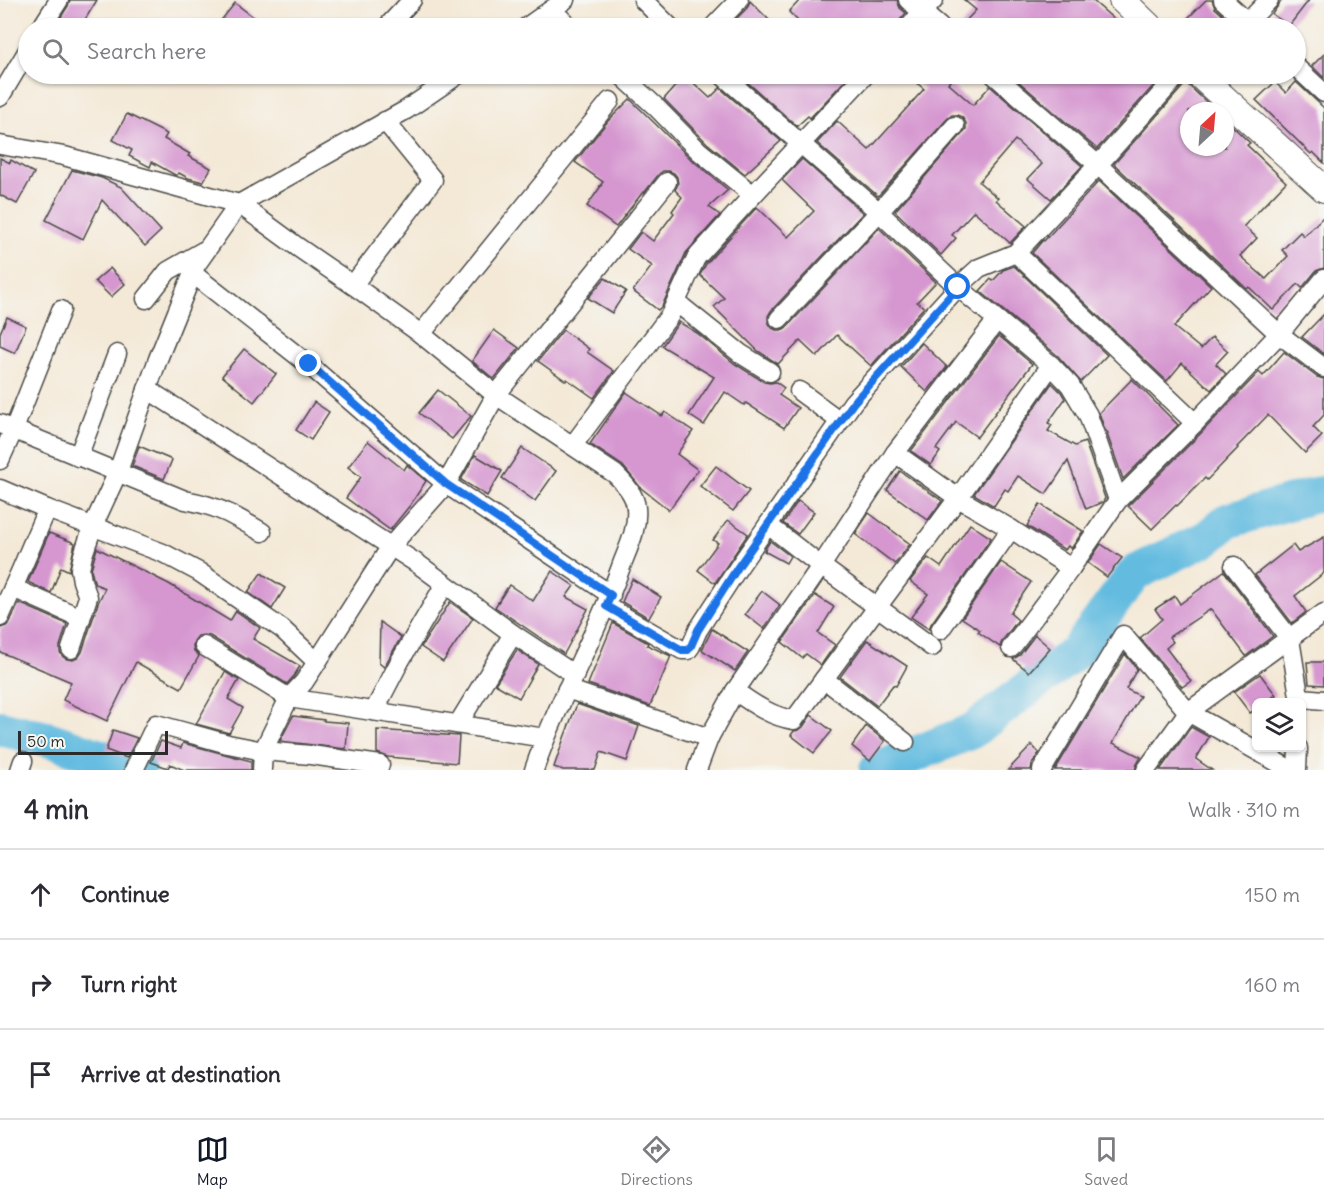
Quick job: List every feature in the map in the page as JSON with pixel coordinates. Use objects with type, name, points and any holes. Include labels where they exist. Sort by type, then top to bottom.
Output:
[{"type":"street","points":[[47,18],[59,0]]},
{"type":"street","points":[[395,18],[412,0]]},
{"type":"street","points":[[643,0],[661,18]]},
{"type":"street","points":[[721,18],[738,0]]},
{"type":"street","points":[[908,0],[928,6],[917,18]]},
{"type":"street","points":[[1122,0],[1141,18]]},
{"type":"street","points":[[1223,0],[1240,18]]},
{"type":"street","points":[[1254,18],[1269,0]]},
{"type":"street","points":[[539,18],[558,5]]},
{"type":"street","points":[[0,97],[18,67]]},
{"type":"street","points":[[1306,76],[1324,93]]},
{"type":"street","points":[[71,649],[88,597],[80,569],[83,555],[93,526],[117,474],[147,389],[196,264],[239,204],[405,110],[444,84]]},
{"type":"street","points":[[631,84],[699,151],[753,195]]},
{"type":"street","points":[[732,84],[879,212],[958,287],[1051,365],[1070,385],[1088,415],[1118,500]]},
{"type":"street","points":[[573,445],[670,315],[696,258],[857,84]]},
{"type":"street","points":[[1005,84],[1098,165],[1279,333],[1324,368]]},
{"type":"street","points":[[192,273],[309,364],[446,484],[608,600],[682,650],[688,650],[738,567],[854,402],[958,287],[979,268],[1016,253],[1170,84]]},
{"type":"street","points":[[1210,84],[1324,189]]},
{"type":"street","points":[[422,334],[610,101]]},
{"type":"street","points":[[353,285],[433,180],[384,121]]},
{"type":"street","points":[[779,319],[955,126]]},
{"type":"street","points":[[0,144],[64,156],[239,204],[422,334],[496,395],[615,474],[627,486],[636,505],[636,525],[608,600],[545,738],[534,770]]},
{"type":"street","points":[[262,770],[263,751],[289,698],[304,682],[391,546],[446,484],[496,395],[667,182]]},
{"type":"street","points":[[146,299],[168,271],[208,248]]},
{"type":"street","points":[[1016,253],[1196,423]]},
{"type":"street","points":[[1011,648],[1118,500],[1196,423],[1279,333],[1324,279]]},
{"type":"street","points":[[676,302],[741,354],[770,372]]},
{"type":"street","points":[[0,460],[7,427],[61,310]]},
{"type":"street","points":[[697,770],[709,738],[735,691],[895,453],[997,320]]},
{"type":"street","points":[[78,457],[117,354]]},
{"type":"street","points":[[735,691],[768,712],[794,720],[958,498],[1051,365]]},
{"type":"street","points":[[147,389],[391,546],[513,634],[571,682],[709,738]]},
{"type":"street","points":[[798,391],[840,420]]},
{"type":"street","points":[[7,427],[117,474],[185,500],[220,509],[262,532]]},
{"type":"street","points":[[895,453],[958,498],[1071,568]]},
{"type":"street","points":[[0,489],[163,553],[199,572],[282,630],[317,662]]},
{"type":"street","points":[[0,617],[47,509]]},
{"type":"street","points":[[768,525],[932,647]]},
{"type":"street","points":[[940,630],[1011,529]]},
{"type":"street","points":[[1234,567],[1290,639],[1300,698]]},
{"type":"street","points":[[374,711],[445,584]]},
{"type":"street","points":[[13,588],[81,618]]},
{"type":"street","points":[[1146,770],[1188,712],[1324,613]]},
{"type":"street","points":[[458,724],[513,634]]},
{"type":"street","points":[[1042,770],[1123,635],[1188,712],[1291,770]]},
{"type":"street","points":[[204,646],[289,698],[545,738]]},
{"type":"street","points":[[825,679],[905,742]]},
{"type":"street","points":[[1306,700],[1324,700]]},
{"type":"street","points":[[134,770],[156,724],[263,751],[380,765]]},
{"type":"street","points":[[1297,770],[1298,752]]},
{"type":"building","points":[[70,0],[97,0],[86,18],[60,18]]},
{"type":"building","points":[[800,0],[897,0],[900,8],[906,13],[902,18],[795,18],[789,12]]},
{"type":"building","points":[[964,0],[1092,0],[1113,18],[968,18],[976,10]]},
{"type":"building","points":[[1206,0],[1212,0],[1215,8],[1226,18],[1188,18]]},
{"type":"building","points":[[1282,0],[1309,0],[1295,18],[1278,18],[1272,14]]},
{"type":"building","points":[[750,1],[767,18],[737,18],[747,8]]},
{"type":"building","points":[[235,3],[255,18],[223,18]]},
{"type":"building","points":[[1324,54],[1324,78],[1312,66]]},
{"type":"building","points":[[677,84],[695,84],[710,98],[720,88],[781,141],[745,174],[707,143],[664,99]]},
{"type":"building","points":[[749,84],[842,84],[810,118],[808,116],[797,126]]},
{"type":"building","points":[[918,84],[949,84],[973,105],[990,86],[1082,166],[1051,199],[1028,179],[1042,164],[1015,140],[979,182],[1026,226],[1010,243],[974,211],[952,235],[956,238],[941,255],[895,211],[966,129],[966,123],[962,117],[952,115],[947,119],[878,196],[817,143],[837,121],[869,150],[924,89]]},
{"type":"building","points":[[1022,84],[1155,84],[1097,149]]},
{"type":"building","points":[[1185,84],[1206,102],[1180,102],[1180,156],[1234,156],[1234,128],[1250,143],[1247,145],[1286,182],[1244,226],[1257,238],[1240,256],[1266,279],[1288,256],[1282,250],[1300,232],[1304,236],[1324,216],[1324,268],[1316,271],[1302,288],[1298,284],[1273,310],[1249,287],[1247,289],[1114,164]]},
{"type":"building","points":[[1273,84],[1277,84],[1286,93],[1294,84],[1298,84],[1324,108],[1324,163],[1313,152],[1311,154],[1256,100]]},
{"type":"building","points":[[630,99],[691,159],[728,190],[709,207],[720,215],[686,253],[662,306],[658,310],[633,291],[652,266],[628,249],[641,232],[653,241],[674,213],[672,211],[682,197],[675,190],[678,184],[677,177],[669,171],[659,174],[616,227],[587,206],[603,182],[575,162],[608,121]]},
{"type":"building","points":[[127,114],[167,134],[164,139],[190,154],[188,156],[211,168],[203,182],[179,173],[175,175],[152,162],[150,167],[129,156],[132,150],[113,140]]},
{"type":"building","points":[[0,158],[10,163],[11,160],[34,173],[17,204],[0,195]]},
{"type":"building","points":[[802,159],[863,213],[771,311],[768,322],[772,328],[782,330],[787,327],[879,228],[936,282],[917,302],[924,307],[871,366],[837,335],[817,357],[800,341],[778,364],[758,351],[714,307],[724,298],[700,275],[706,264],[757,207],[788,237],[814,211],[782,180]]},
{"type":"building","points":[[72,170],[102,178],[121,187],[161,231],[145,246],[102,200],[83,239],[46,220]]},
{"type":"building","points":[[1099,181],[1211,286],[1174,327],[1201,349],[1212,337],[1228,351],[1216,364],[1226,374],[1211,390],[1182,363],[1167,381],[1032,253]]},
{"type":"building","points":[[1014,266],[1107,355],[1081,382],[1058,356],[980,291],[1003,270]]},
{"type":"building","points":[[110,268],[125,284],[111,297],[95,281]]},
{"type":"building","points":[[605,278],[626,291],[612,313],[588,298]]},
{"type":"building","points":[[1324,314],[1324,354],[1302,337]]},
{"type":"building","points":[[7,317],[26,326],[15,353],[0,346],[0,333]]},
{"type":"building","points":[[679,322],[697,333],[735,364],[764,382],[776,382],[784,388],[779,395],[798,408],[784,428],[725,392],[704,425],[689,415],[714,377],[662,346]]},
{"type":"building","points":[[494,330],[519,348],[494,379],[472,361]]},
{"type":"building","points":[[563,330],[589,349],[587,352],[614,371],[594,398],[538,361]]},
{"type":"building","points":[[999,336],[1032,364],[977,437],[956,422],[936,449],[940,452],[931,465],[911,451]]},
{"type":"building","points":[[922,343],[947,367],[927,392],[901,367]]},
{"type":"building","points":[[244,349],[276,374],[254,402],[222,376]]},
{"type":"building","points":[[1284,352],[1317,377],[1324,379],[1324,415],[1313,427],[1322,436],[1305,453],[1268,415],[1207,480],[1205,478],[1152,529],[1128,506],[1259,372],[1263,376]]},
{"type":"building","points":[[1132,379],[1178,425],[1123,479],[1099,413]]},
{"type":"building","points":[[1052,383],[1065,399],[1048,423],[1052,425],[1048,431],[1075,446],[1085,442],[1105,498],[1103,502],[1086,509],[1068,461],[1046,494],[1018,476],[1008,491],[1005,489],[994,506],[974,494]]},
{"type":"building","points":[[438,390],[471,416],[452,439],[419,413]]},
{"type":"building","points":[[626,392],[662,416],[665,412],[693,431],[677,454],[698,470],[669,510],[641,488],[623,466],[590,444]]},
{"type":"building","points":[[314,402],[329,412],[311,440],[296,430]]},
{"type":"building","points":[[368,441],[404,470],[407,465],[426,481],[390,530],[346,498],[361,477],[348,467]]},
{"type":"building","points":[[139,446],[172,460],[164,479],[132,466]]},
{"type":"building","points":[[522,448],[556,471],[535,501],[502,478]]},
{"type":"building","points":[[475,455],[502,471],[487,496],[461,480]]},
{"type":"building","points":[[716,466],[749,491],[733,511],[700,486]]},
{"type":"building","points":[[900,471],[942,501],[928,520],[887,490]]},
{"type":"building","points":[[798,501],[814,512],[798,534],[783,523]]},
{"type":"building","points":[[1040,504],[1083,531],[1071,549],[1068,546],[1065,550],[1027,526]]},
{"type":"building","points":[[869,513],[910,544],[895,564],[855,534]]},
{"type":"building","points":[[728,520],[748,534],[715,583],[698,570],[718,543],[713,540]]},
{"type":"building","points":[[970,524],[991,538],[929,629],[911,617],[928,594],[910,581],[928,558],[941,567]]},
{"type":"building","points":[[49,533],[75,543],[69,571],[61,567],[51,593],[28,582]]},
{"type":"building","points":[[1324,537],[1324,573],[1295,596],[1306,612],[1292,623],[1255,575],[1293,545],[1298,552]]},
{"type":"building","points":[[770,541],[790,556],[786,563],[764,551]]},
{"type":"building","points":[[1101,544],[1122,558],[1107,577],[1088,563]]},
{"type":"building","points":[[97,548],[169,584],[230,621],[236,611],[260,628],[253,639],[300,666],[294,676],[287,684],[210,636],[204,635],[198,636],[194,641],[194,651],[199,656],[181,688],[136,662],[107,721],[63,700],[71,682],[0,652],[0,628],[10,622],[19,603],[67,624],[60,652],[67,659],[78,658],[105,588],[95,584],[91,569]]},
{"type":"building","points":[[1001,562],[1031,582],[1010,613],[1018,620],[1000,647],[962,618]]},
{"type":"building","points":[[552,571],[574,586],[566,597],[588,609],[564,654],[495,607],[509,585],[533,601]]},
{"type":"building","points":[[1224,571],[1273,636],[1246,656],[1211,609],[1169,637],[1173,642],[1166,648],[1191,681],[1182,687],[1140,638],[1162,619],[1155,609],[1175,596],[1180,604]]},
{"type":"building","points":[[261,573],[285,588],[272,609],[248,592]]},
{"type":"building","points":[[632,579],[661,597],[649,618],[622,602]]},
{"type":"building","points":[[762,591],[780,605],[764,629],[745,614]]},
{"type":"building","points":[[815,595],[834,607],[818,633],[835,645],[821,665],[806,654],[802,658],[782,642]]},
{"type":"building","points":[[450,602],[473,618],[443,662],[421,647]]},
{"type":"building","points":[[380,622],[401,637],[384,667],[379,663]]},
{"type":"building","points":[[613,623],[648,643],[647,645],[671,656],[650,706],[588,684]]},
{"type":"building","points":[[712,629],[748,652],[735,671],[702,650]]},
{"type":"building","points":[[1035,635],[1050,648],[1029,672],[1013,659],[1020,655]]},
{"type":"building","points":[[867,640],[907,666],[896,686],[893,685],[877,706],[840,677]]},
{"type":"building","points":[[517,650],[538,664],[519,698],[495,684]]},
{"type":"building","points":[[1125,654],[1137,669],[1126,689],[1140,696],[1113,743],[1141,757],[1135,770],[1055,770]]},
{"type":"building","points":[[1307,662],[1324,662],[1324,685],[1309,684]]},
{"type":"building","points":[[225,672],[239,680],[228,699],[243,708],[229,733],[196,724]]},
{"type":"building","points":[[1260,674],[1276,695],[1271,698],[1252,698],[1252,712],[1250,713],[1234,692]]},
{"type":"building","points":[[577,704],[639,726],[627,761],[601,752],[595,770],[563,770],[554,767]]},
{"type":"building","points":[[811,715],[832,731],[814,753],[791,735],[803,727]]},
{"type":"building","points":[[293,716],[348,723],[346,749],[280,741]]},
{"type":"building","points":[[866,726],[885,741],[870,761],[852,746]]},
{"type":"building","points":[[1191,727],[1209,737],[1196,759],[1212,770],[1160,770]]},
{"type":"building","points":[[113,730],[137,738],[127,758],[106,750]]},
{"type":"building","points":[[377,730],[459,736],[457,763],[388,757],[377,753]]},
{"type":"building","points":[[161,741],[181,748],[183,743],[251,761],[251,770],[184,770],[170,764],[168,768],[151,762]]},
{"type":"building","points":[[1032,745],[1039,753],[1031,770],[1008,770]]},
{"type":"waterway","points":[[877,770],[972,731],[1076,652],[1135,573],[1207,538],[1227,521],[1324,494]]},
{"type":"waterway","points":[[0,728],[51,740],[138,770]]},
{"type":"route","points":[[309,364],[446,484],[611,595],[606,606],[682,650],[688,650],[738,567],[840,420],[958,287]]}]
